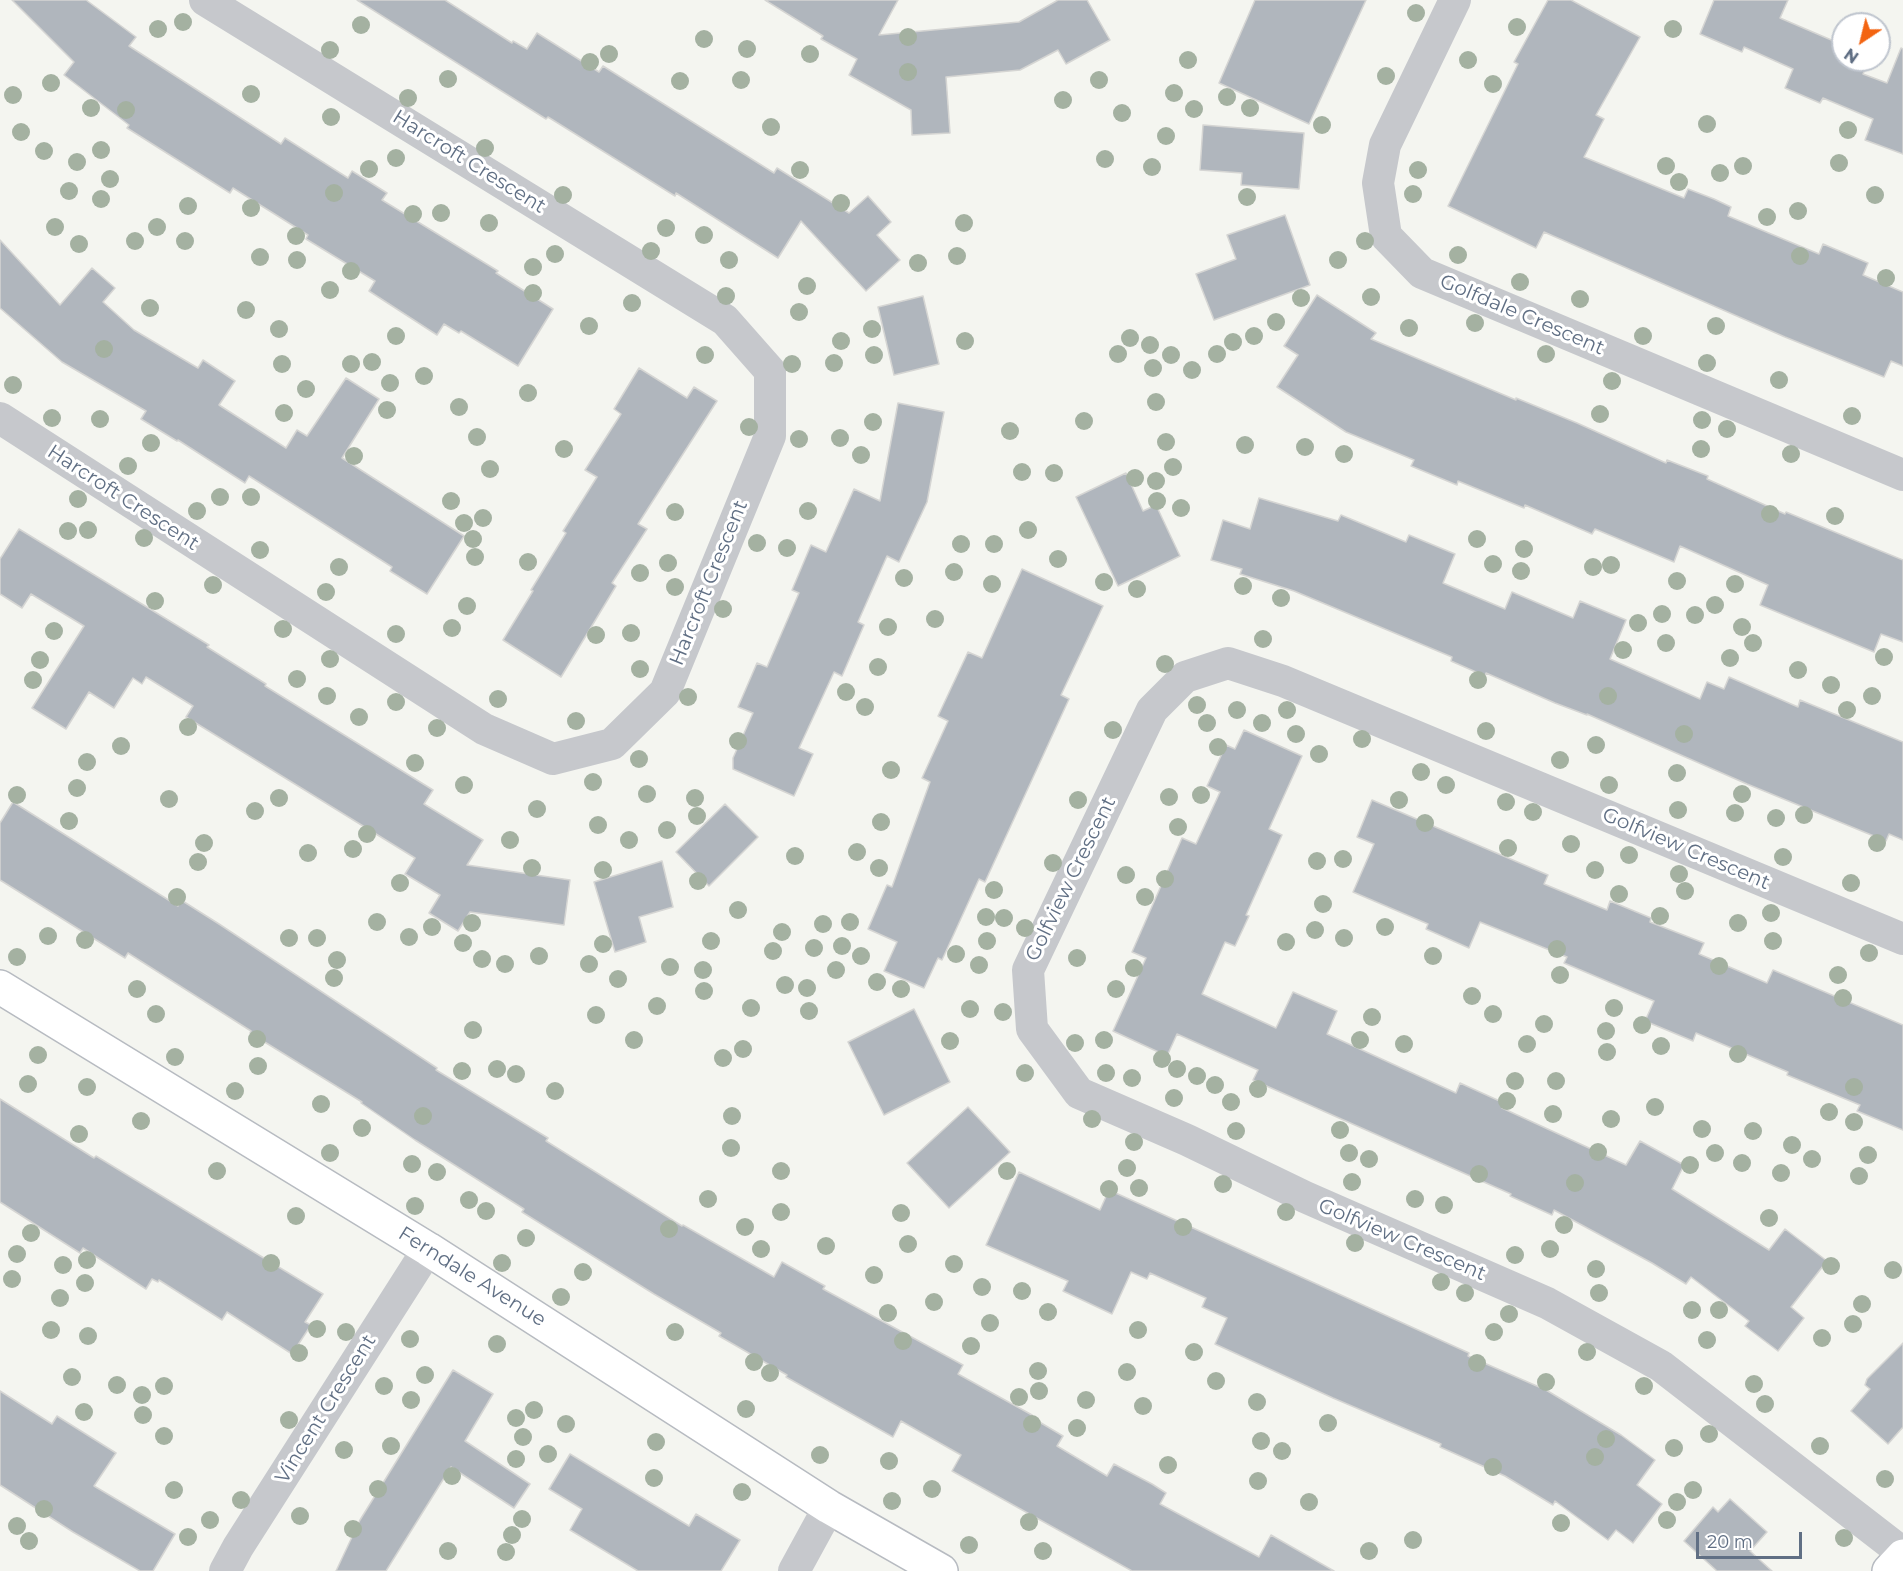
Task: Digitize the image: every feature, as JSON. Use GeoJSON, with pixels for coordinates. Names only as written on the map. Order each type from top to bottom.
{"type":"FeatureCollection","features":[{"type":"Feature","properties":{"kind":"street","name":"Harcroft Crescent"},"geometry":{"type":"LineString","coordinates":[[0,418],[484,729],[553,759],[612,744],[664,692],[770,436],[771,372],[726,320],[205,0]]}},
{"type":"Feature","properties":{"kind":"street","name":"Golfdale Crescent"},"geometry":{"type":"LineString","coordinates":[[1455,0],[1385,145],[1378,183],[1386,236],[1422,273],[1903,475]]}},
{"type":"Feature","properties":{"kind":"street","name":"Golfview Crescent"},"geometry":{"type":"LineString","coordinates":[[1903,939],[1283,681],[1228,663],[1185,677],[1152,710],[1028,970],[1032,1029],[1079,1093],[1187,1140],[1305,1197],[1547,1303],[1661,1366],[1903,1555]]}},
{"type":"Feature","properties":{"kind":"street","name":"Ferndale Avenue"},"geometry":{"type":"LineString","coordinates":[[0,987],[428,1249],[829,1507],[941,1571]]}},
{"type":"Feature","properties":{"kind":"street","name":"Vincent Crescent"},"geometry":{"type":"LineString","coordinates":[[225,1571],[238,1547],[428,1249]]}},
{"type":"Feature","properties":{"kind":"street"},"geometry":{"type":"LineString","coordinates":[[794,1571],[829,1507]]}},
{"type":"Feature","properties":{"kind":"street"},"geometry":{"type":"LineString","coordinates":[[1889,1571],[1903,1555]]}},
{"type":"Feature","properties":{"kind":"building"},"geometry":{"type":"Polygon","coordinates":[[[12,0],[86,0],[136,37],[129,46],[281,144],[285,138],[348,178],[352,171],[387,193],[382,200],[498,271],[496,273],[553,309],[518,366],[461,331],[459,333],[444,324],[437,335],[369,291],[375,281],[306,239],[308,235],[233,188],[230,193],[127,128],[129,125],[64,75],[74,62],[12,0]]]}},
{"type":"Feature","properties":{"kind":"building"},"geometry":{"type":"Polygon","coordinates":[[[357,0],[445,0],[512,43],[513,41],[527,49],[537,33],[599,72],[603,66],[774,173],[777,168],[849,213],[868,196],[891,222],[877,235],[900,260],[866,291],[801,221],[778,258],[676,193],[675,196],[548,117],[546,119],[357,0]]]}},
{"type":"Feature","properties":{"kind":"building"},"geometry":{"type":"Polygon","coordinates":[[[765,0],[898,0],[879,35],[1019,22],[1058,0],[1087,0],[1110,40],[1066,64],[1058,50],[1020,70],[946,77],[950,133],[912,135],[911,110],[849,75],[857,59],[821,39],[823,36],[765,0]]]}},
{"type":"Feature","properties":{"kind":"building"},"geometry":{"type":"Polygon","coordinates":[[[1255,0],[1366,0],[1309,124],[1219,83],[1255,0]]]}},
{"type":"Feature","properties":{"kind":"building"},"geometry":{"type":"Polygon","coordinates":[[[1548,0],[1571,0],[1640,37],[1596,115],[1604,119],[1584,157],[1684,198],[1688,189],[1714,199],[1731,207],[1728,216],[1819,254],[1823,244],[1868,263],[1863,275],[1903,292],[1903,366],[1891,361],[1884,377],[1785,337],[1544,232],[1536,248],[1448,206],[1518,64],[1514,62],[1548,0]]]}},
{"type":"Feature","properties":{"kind":"building"},"geometry":{"type":"Polygon","coordinates":[[[1714,0],[1788,0],[1780,18],[1831,40],[1831,72],[1864,72],[1863,74],[1887,83],[1901,48],[1903,49],[1903,154],[1865,140],[1873,119],[1823,98],[1820,103],[1785,88],[1793,69],[1744,47],[1742,52],[1700,34],[1714,0]]]}},
{"type":"Feature","properties":{"kind":"building"},"geometry":{"type":"Polygon","coordinates":[[[1203,125],[1304,133],[1299,189],[1241,185],[1242,173],[1200,170],[1203,125]]]}},
{"type":"Feature","properties":{"kind":"building"},"geometry":{"type":"Polygon","coordinates":[[[1285,215],[1310,285],[1214,320],[1196,274],[1236,259],[1227,235],[1285,215]]]}},
{"type":"Feature","properties":{"kind":"building"},"geometry":{"type":"Polygon","coordinates":[[[0,240],[60,305],[92,268],[115,288],[103,302],[134,330],[198,368],[203,360],[235,381],[219,405],[286,448],[297,430],[307,436],[346,378],[379,399],[342,458],[464,536],[427,594],[390,571],[392,567],[249,476],[245,483],[141,419],[146,411],[62,362],[0,308],[0,240]]]}},
{"type":"Feature","properties":{"kind":"building"},"geometry":{"type":"Polygon","coordinates":[[[1317,295],[1376,333],[1371,339],[1577,423],[1666,463],[1667,460],[1708,476],[1707,479],[1785,514],[1786,512],[1903,560],[1903,642],[1881,634],[1874,652],[1760,605],[1768,585],[1680,546],[1674,562],[1595,529],[1592,534],[1525,505],[1524,508],[1458,481],[1457,485],[1411,466],[1414,460],[1346,432],[1277,387],[1298,355],[1284,346],[1317,295]]]}},
{"type":"Feature","properties":{"kind":"building"},"geometry":{"type":"Polygon","coordinates":[[[923,296],[939,364],[894,375],[878,307],[923,296]]]}},
{"type":"Feature","properties":{"kind":"building"},"geometry":{"type":"Polygon","coordinates":[[[639,368],[687,398],[694,387],[717,401],[638,524],[647,529],[612,583],[616,586],[561,677],[503,640],[566,533],[563,531],[597,477],[585,470],[621,414],[614,409],[639,368]]]}},
{"type":"Feature","properties":{"kind":"building"},"geometry":{"type":"Polygon","coordinates":[[[898,403],[944,412],[927,502],[899,562],[887,556],[858,622],[864,625],[842,676],[834,672],[799,748],[813,754],[794,796],[733,769],[733,758],[753,713],[738,707],[757,663],[767,667],[799,593],[792,590],[811,545],[826,552],[854,489],[880,501],[898,403]]]}},
{"type":"Feature","properties":{"kind":"building"},"geometry":{"type":"Polygon","coordinates":[[[1126,473],[1143,511],[1156,505],[1180,556],[1118,586],[1076,497],[1126,473]]]}},
{"type":"Feature","properties":{"kind":"building"},"geometry":{"type":"Polygon","coordinates":[[[1259,498],[1338,521],[1341,515],[1406,542],[1409,535],[1455,554],[1443,583],[1505,609],[1512,592],[1573,618],[1580,601],[1626,620],[1610,659],[1700,699],[1707,682],[1724,689],[1729,677],[1798,707],[1800,700],[1903,742],[1903,840],[1889,834],[1886,841],[1747,784],[1587,714],[1555,703],[1486,673],[1485,676],[1451,661],[1452,657],[1294,591],[1240,574],[1242,569],[1211,560],[1223,520],[1250,529],[1259,498]]]}},
{"type":"Feature","properties":{"kind":"building"},"geometry":{"type":"Polygon","coordinates":[[[19,529],[209,645],[207,647],[266,684],[265,686],[433,790],[424,804],[483,840],[467,865],[570,880],[564,925],[470,912],[458,931],[429,913],[440,895],[405,874],[415,858],[186,717],[193,706],[146,677],[142,684],[133,678],[114,708],[89,692],[66,729],[32,708],[84,626],[31,594],[22,608],[0,594],[0,559],[19,529]]]}},
{"type":"Feature","properties":{"kind":"building"},"geometry":{"type":"Polygon","coordinates":[[[1022,569],[1103,606],[1061,695],[1069,699],[985,882],[979,879],[942,960],[938,958],[924,988],[884,971],[897,942],[868,929],[887,885],[892,887],[930,782],[922,778],[948,721],[938,716],[968,652],[982,658],[1022,569]]]}},
{"type":"Feature","properties":{"kind":"building"},"geometry":{"type":"Polygon","coordinates":[[[1244,730],[1302,756],[1269,829],[1282,835],[1246,915],[1249,916],[1235,946],[1225,942],[1202,994],[1276,1028],[1293,992],[1337,1011],[1327,1034],[1456,1093],[1460,1083],[1504,1103],[1502,1108],[1626,1165],[1640,1141],[1684,1165],[1672,1189],[1769,1250],[1785,1229],[1827,1261],[1791,1307],[1804,1318],[1778,1351],[1745,1326],[1749,1321],[1691,1277],[1686,1284],[1554,1210],[1552,1215],[1510,1196],[1511,1194],[1253,1080],[1258,1070],[1177,1034],[1167,1056],[1113,1031],[1146,958],[1132,952],[1182,838],[1196,844],[1220,792],[1207,786],[1226,745],[1235,749],[1244,730]]]}},
{"type":"Feature","properties":{"kind":"building"},"geometry":{"type":"Polygon","coordinates":[[[1372,800],[1548,875],[1544,884],[1607,910],[1610,901],[1651,918],[1650,922],[1704,943],[1699,954],[1767,983],[1773,970],[1903,1025],[1903,1130],[1857,1111],[1860,1105],[1787,1075],[1788,1072],[1696,1033],[1693,1041],[1645,1021],[1654,1001],[1564,963],[1567,957],[1480,922],[1469,948],[1426,929],[1428,924],[1353,892],[1374,844],[1357,837],[1372,800]]]}},
{"type":"Feature","properties":{"kind":"building"},"geometry":{"type":"Polygon","coordinates":[[[13,802],[178,906],[181,900],[219,924],[437,1068],[436,1070],[548,1138],[546,1141],[682,1226],[774,1277],[782,1262],[825,1286],[823,1289],[963,1365],[958,1374],[1032,1415],[1031,1417],[1063,1436],[1057,1446],[1107,1476],[1114,1464],[1152,1484],[1166,1493],[1160,1504],[1259,1557],[1271,1535],[1334,1571],[1132,1571],[952,1471],[961,1455],[901,1421],[893,1437],[786,1377],[787,1375],[719,1336],[721,1333],[522,1212],[524,1209],[415,1140],[362,1102],[250,1033],[251,1031],[128,953],[125,958],[0,880],[0,823],[13,802]]]}},
{"type":"Feature","properties":{"kind":"building"},"geometry":{"type":"Polygon","coordinates":[[[725,804],[758,837],[709,886],[676,852],[725,804]]]}},
{"type":"Feature","properties":{"kind":"building"},"geometry":{"type":"Polygon","coordinates":[[[662,861],[673,907],[639,917],[646,942],[615,952],[594,882],[662,861]]]}},
{"type":"Feature","properties":{"kind":"building"},"geometry":{"type":"Polygon","coordinates":[[[914,1009],[950,1082],[884,1115],[848,1042],[914,1009]]]}},
{"type":"Feature","properties":{"kind":"building"},"geometry":{"type":"Polygon","coordinates":[[[0,1099],[94,1158],[96,1156],[323,1294],[305,1322],[311,1325],[292,1354],[227,1312],[222,1320],[159,1280],[158,1282],[152,1279],[146,1289],[83,1248],[80,1253],[0,1202],[0,1099]]]}},
{"type":"Feature","properties":{"kind":"building"},"geometry":{"type":"Polygon","coordinates":[[[968,1107],[1010,1152],[949,1208],[907,1163],[968,1107]]]}},
{"type":"Feature","properties":{"kind":"building"},"geometry":{"type":"Polygon","coordinates":[[[1019,1172],[1100,1210],[1109,1190],[1546,1390],[1621,1435],[1655,1460],[1637,1485],[1662,1504],[1633,1543],[1616,1530],[1608,1540],[1555,1501],[1553,1505],[1505,1476],[1440,1447],[1441,1444],[1215,1344],[1227,1318],[1202,1307],[1206,1298],[1150,1273],[1147,1279],[1131,1272],[1112,1314],[1063,1291],[1068,1281],[986,1245],[1019,1172]]]}},
{"type":"Feature","properties":{"kind":"building"},"geometry":{"type":"Polygon","coordinates":[[[1903,1343],[1903,1427],[1888,1444],[1851,1411],[1870,1389],[1865,1385],[1867,1379],[1903,1343]]]}},
{"type":"Feature","properties":{"kind":"building"},"geometry":{"type":"Polygon","coordinates":[[[453,1370],[493,1394],[465,1441],[530,1484],[514,1508],[451,1467],[386,1571],[336,1571],[360,1520],[453,1370]]]}},
{"type":"Feature","properties":{"kind":"building"},"geometry":{"type":"Polygon","coordinates":[[[0,1391],[52,1424],[57,1416],[116,1453],[94,1486],[175,1534],[153,1571],[140,1571],[73,1532],[0,1485],[0,1391]]]}},
{"type":"Feature","properties":{"kind":"building"},"geometry":{"type":"Polygon","coordinates":[[[570,1454],[689,1526],[696,1514],[740,1540],[721,1571],[638,1571],[570,1530],[582,1509],[549,1489],[570,1454]]]}},
{"type":"Feature","properties":{"kind":"building"},"geometry":{"type":"Polygon","coordinates":[[[1730,1499],[1767,1532],[1750,1551],[1772,1571],[1717,1571],[1684,1541],[1713,1507],[1718,1512],[1730,1499]]]}}]}
